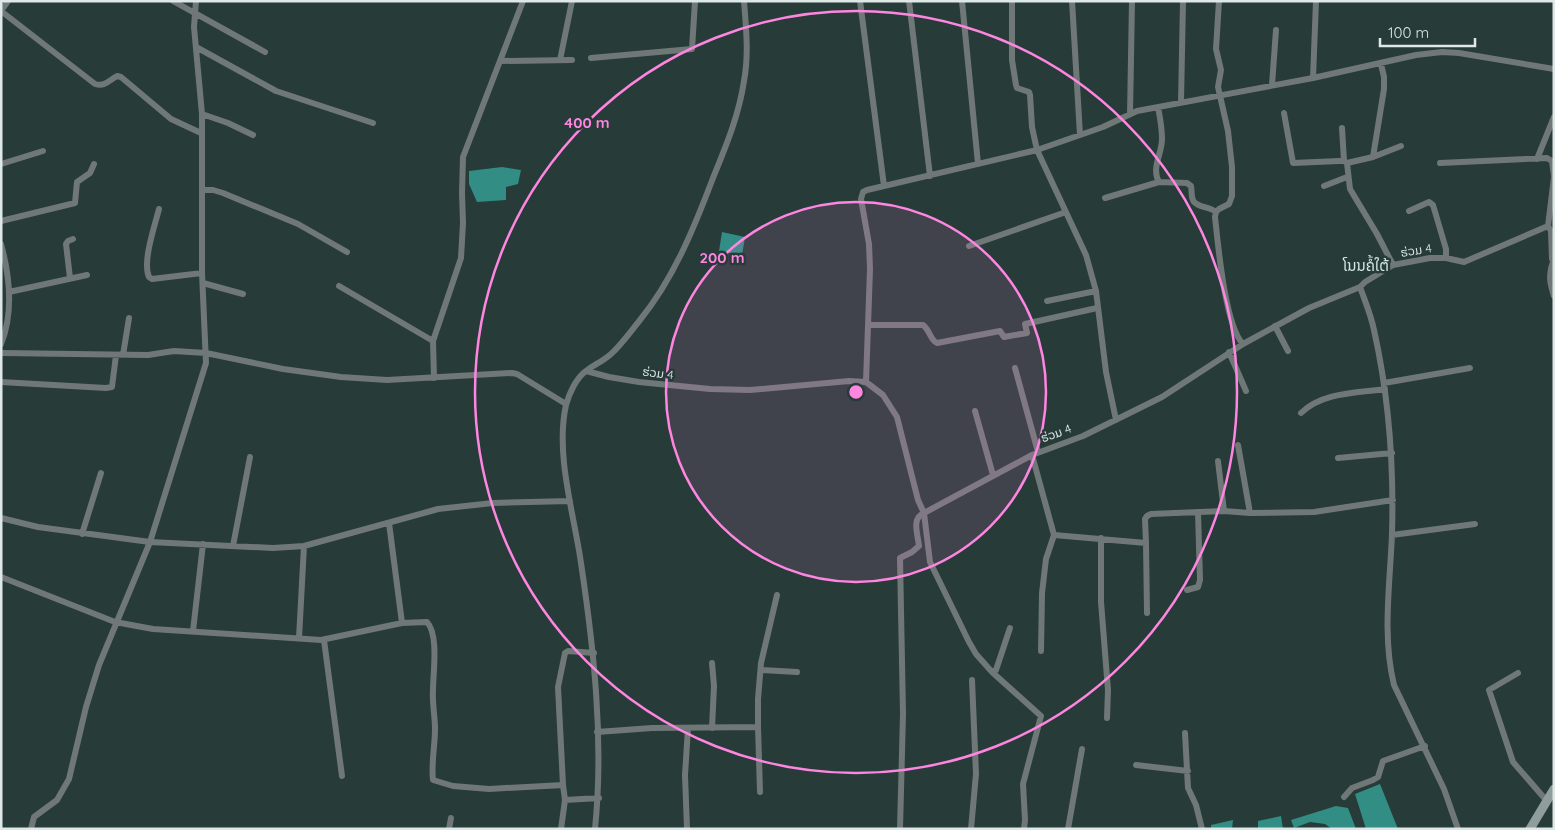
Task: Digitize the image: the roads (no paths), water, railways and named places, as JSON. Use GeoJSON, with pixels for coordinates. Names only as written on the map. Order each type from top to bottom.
{"type":"FeatureCollection","features":[{"type":"Feature","properties":{"kind":"main road"},"geometry":{"type":"LineString","coordinates":[[1530,829],[1554,789]]}},
{"type":"Feature","properties":{"kind":"street"},"geometry":{"type":"LineString","coordinates":[[8,1],[1,11],[95,84],[101,86],[117,76],[121,77],[170,119],[201,133]]}},
{"type":"Feature","properties":{"kind":"street"},"geometry":{"type":"LineString","coordinates":[[174,1],[194,14],[265,52]]}},
{"type":"Feature","properties":{"kind":"street"},"geometry":{"type":"LineString","coordinates":[[31,829],[34,816],[57,800],[69,779],[86,707],[99,665],[150,542],[206,363],[202,273],[202,114],[194,14],[196,1]]}},
{"type":"Feature","properties":{"kind":"street"},"geometry":{"type":"LineString","coordinates":[[434,378],[433,341],[461,258],[463,156],[523,1]]}},
{"type":"Feature","properties":{"kind":"street"},"geometry":{"type":"LineString","coordinates":[[560,60],[572,1]]}},
{"type":"Feature","properties":{"kind":"street"},"geometry":{"type":"LineString","coordinates":[[591,58],[692,49],[695,1]]}},
{"type":"Feature","properties":{"kind":"street"},"geometry":{"type":"LineString","coordinates":[[596,829],[599,798],[594,652],[563,450],[566,404],[575,385],[586,371],[601,363],[614,351],[640,321],[670,277],[682,253],[738,113],[746,61],[744,1]]}},
{"type":"Feature","properties":{"kind":"street"},"geometry":{"type":"LineString","coordinates":[[860,1],[884,186]]}},
{"type":"Feature","properties":{"kind":"street"},"geometry":{"type":"LineString","coordinates":[[909,1],[930,176]]}},
{"type":"Feature","properties":{"kind":"street"},"geometry":{"type":"LineString","coordinates":[[962,1],[978,164]]}},
{"type":"Feature","properties":{"kind":"street"},"geometry":{"type":"LineString","coordinates":[[1012,1],[1012,60],[1016,85],[1017,88],[1029,92],[1032,127],[1037,150],[1086,255],[1096,291],[1106,372],[1116,420]]}},
{"type":"Feature","properties":{"kind":"street"},"geometry":{"type":"LineString","coordinates":[[1072,1],[1080,135]]}},
{"type":"Feature","properties":{"kind":"street"},"geometry":{"type":"LineString","coordinates":[[1130,114],[1132,1]]}},
{"type":"Feature","properties":{"kind":"street"},"geometry":{"type":"LineString","coordinates":[[1181,102],[1183,1]]}},
{"type":"Feature","properties":{"kind":"street"},"geometry":{"type":"LineString","coordinates":[[1219,1],[1216,49],[1221,65],[1218,87],[1228,131],[1232,167],[1232,196],[1229,204],[1219,208],[1215,217],[1225,289],[1233,324],[1239,340],[1243,344]]}},
{"type":"Feature","properties":{"kind":"street"},"geometry":{"type":"LineString","coordinates":[[1313,78],[1316,1]]}},
{"type":"Feature","properties":{"kind":"street"},"geometry":{"type":"LineString","coordinates":[[1272,86],[1276,30]]}},
{"type":"Feature","properties":{"kind":"street"},"geometry":{"type":"LineString","coordinates":[[196,47],[276,91],[373,122]]}},
{"type":"Feature","properties":{"kind":"street"},"geometry":{"type":"LineString","coordinates":[[1024,829],[1023,784],[1040,716],[1038,712],[1025,703],[992,672],[976,654],[962,628],[930,562],[924,512],[918,500],[897,417],[883,395],[866,382],[870,269],[869,244],[861,199],[863,192],[1037,150],[1103,127],[1130,114],[1158,107],[1313,78],[1416,55],[1442,52],[1459,53],[1554,69]]}},
{"type":"Feature","properties":{"kind":"street"},"geometry":{"type":"LineString","coordinates":[[501,61],[572,60]]}},
{"type":"Feature","properties":{"kind":"street"},"geometry":{"type":"LineString","coordinates":[[1373,157],[1384,89],[1384,77],[1380,64]]}},
{"type":"Feature","properties":{"kind":"street"},"geometry":{"type":"LineString","coordinates":[[1158,107],[1162,140],[1156,168],[1156,178],[1159,182]]}},
{"type":"Feature","properties":{"kind":"street"},"geometry":{"type":"LineString","coordinates":[[1284,113],[1293,163],[1345,162],[1373,157],[1401,146]]}},
{"type":"Feature","properties":{"kind":"street"},"geometry":{"type":"LineString","coordinates":[[202,114],[228,123],[253,135]]}},
{"type":"Feature","properties":{"kind":"street"},"geometry":{"type":"LineString","coordinates":[[1537,159],[1554,117]]}},
{"type":"Feature","properties":{"kind":"street"},"geometry":{"type":"LineString","coordinates":[[1342,128],[1350,189],[1393,265]]}},
{"type":"Feature","properties":{"kind":"street"},"geometry":{"type":"LineString","coordinates":[[1,164],[42,151]]}},
{"type":"Feature","properties":{"kind":"street"},"geometry":{"type":"LineString","coordinates":[[1440,163],[1551,159],[1554,177],[1548,226],[1551,231],[1553,262],[1550,270],[1550,286],[1554,296]]}},
{"type":"Feature","properties":{"kind":"street"},"geometry":{"type":"LineString","coordinates":[[1,221],[75,203],[77,182],[90,173],[94,164]]}},
{"type":"Feature","properties":{"kind":"street"},"geometry":{"type":"LineString","coordinates":[[1324,186],[1347,177]]}},
{"type":"Feature","properties":{"kind":"street"},"geometry":{"type":"LineString","coordinates":[[1105,198],[1159,182],[1186,183],[1191,186],[1193,200],[1196,204],[1212,208],[1216,212]]}},
{"type":"Feature","properties":{"kind":"street"},"geometry":{"type":"LineString","coordinates":[[202,190],[213,190],[223,193],[298,224],[347,252]]}},
{"type":"Feature","properties":{"kind":"street"},"geometry":{"type":"LineString","coordinates":[[1409,211],[1429,202],[1433,205],[1446,249],[1446,258]]}},
{"type":"Feature","properties":{"kind":"street"},"geometry":{"type":"LineString","coordinates":[[160,209],[150,242],[146,271],[149,277],[152,279],[202,273]]}},
{"type":"Feature","properties":{"kind":"street"},"geometry":{"type":"LineString","coordinates":[[969,246],[1066,212]]}},
{"type":"Feature","properties":{"kind":"street","name":"ຮ່ວມ 4"},"geometry":{"type":"LineString","coordinates":[[924,512],[1035,453],[1083,436],[1162,396],[1243,344],[1310,308],[1360,287],[1393,265],[1430,258],[1446,258],[1464,262],[1548,226]]}},
{"type":"Feature","properties":{"kind":"street"},"geometry":{"type":"LineString","coordinates":[[70,278],[66,244],[73,239]]}},
{"type":"Feature","properties":{"kind":"street"},"geometry":{"type":"LineString","coordinates":[[1,244],[9,292],[10,311],[1,344]]}},
{"type":"Feature","properties":{"kind":"street"},"geometry":{"type":"LineString","coordinates":[[9,292],[87,275]]}},
{"type":"Feature","properties":{"kind":"street"},"geometry":{"type":"LineString","coordinates":[[203,282],[243,294]]}},
{"type":"Feature","properties":{"kind":"street"},"geometry":{"type":"LineString","coordinates":[[339,286],[433,341]]}},
{"type":"Feature","properties":{"kind":"street"},"geometry":{"type":"LineString","coordinates":[[1360,287],[1374,329],[1384,386],[1392,454],[1393,500],[1388,610],[1391,673],[1394,685],[1425,746],[1444,789],[1458,829]]}},
{"type":"Feature","properties":{"kind":"street"},"geometry":{"type":"LineString","coordinates":[[1047,301],[1096,291]]}},
{"type":"Feature","properties":{"kind":"street"},"geometry":{"type":"LineString","coordinates":[[868,325],[923,325],[927,327],[933,341],[937,343],[1000,331],[1004,337],[1027,333],[1025,324],[1097,308]]}},
{"type":"Feature","properties":{"kind":"street"},"geometry":{"type":"LineString","coordinates":[[1,382],[112,387],[129,318]]}},
{"type":"Feature","properties":{"kind":"street"},"geometry":{"type":"LineString","coordinates":[[1275,326],[1288,351]]}},
{"type":"Feature","properties":{"kind":"street"},"geometry":{"type":"LineString","coordinates":[[1,353],[148,355],[174,351],[206,353],[283,369],[341,377],[387,380],[517,374],[566,404]]}},
{"type":"Feature","properties":{"kind":"street"},"geometry":{"type":"LineString","coordinates":[[1229,352],[1246,392]]}},
{"type":"Feature","properties":{"kind":"street"},"geometry":{"type":"LineString","coordinates":[[1016,368],[1054,534],[1046,559],[1042,593],[1041,650]]}},
{"type":"Feature","properties":{"kind":"street"},"geometry":{"type":"LineString","coordinates":[[1301,413],[1307,407],[1336,395],[1470,368]]}},
{"type":"Feature","properties":{"kind":"street","name":"ຮ່ວມ 4"},"geometry":{"type":"LineString","coordinates":[[586,371],[639,382],[710,390],[750,390],[848,380],[866,382]]}},
{"type":"Feature","properties":{"kind":"street"},"geometry":{"type":"LineString","coordinates":[[975,411],[993,475]]}},
{"type":"Feature","properties":{"kind":"street"},"geometry":{"type":"LineString","coordinates":[[1238,445],[1250,513]]}},
{"type":"Feature","properties":{"kind":"street"},"geometry":{"type":"LineString","coordinates":[[1338,458],[1392,454]]}},
{"type":"Feature","properties":{"kind":"street"},"geometry":{"type":"LineString","coordinates":[[233,546],[250,456]]}},
{"type":"Feature","properties":{"kind":"street"},"geometry":{"type":"LineString","coordinates":[[1218,461],[1224,511]]}},
{"type":"Feature","properties":{"kind":"street"},"geometry":{"type":"LineString","coordinates":[[82,534],[101,473]]}},
{"type":"Feature","properties":{"kind":"street"},"geometry":{"type":"LineString","coordinates":[[1147,612],[1145,519],[1147,516],[1224,511],[1250,513],[1314,512],[1393,500]]}},
{"type":"Feature","properties":{"kind":"street"},"geometry":{"type":"LineString","coordinates":[[1,518],[38,527],[150,542],[273,548],[304,546],[438,509],[494,503],[570,501]]}},
{"type":"Feature","properties":{"kind":"street"},"geometry":{"type":"LineString","coordinates":[[919,546],[916,519],[919,514],[924,512]]}},
{"type":"Feature","properties":{"kind":"street"},"geometry":{"type":"LineString","coordinates":[[1187,590],[1198,587],[1200,580],[1198,512]]}},
{"type":"Feature","properties":{"kind":"street"},"geometry":{"type":"LineString","coordinates":[[389,523],[402,623]]}},
{"type":"Feature","properties":{"kind":"street"},"geometry":{"type":"LineString","coordinates":[[1392,535],[1475,524]]}},
{"type":"Feature","properties":{"kind":"street"},"geometry":{"type":"LineString","coordinates":[[1054,534],[1146,543]]}},
{"type":"Feature","properties":{"kind":"street"},"geometry":{"type":"LineString","coordinates":[[1101,538],[1101,602],[1108,690],[1107,718]]}},
{"type":"Feature","properties":{"kind":"street"},"geometry":{"type":"LineString","coordinates":[[900,829],[903,714],[900,558],[928,542]]}},
{"type":"Feature","properties":{"kind":"street"},"geometry":{"type":"LineString","coordinates":[[193,631],[203,544]]}},
{"type":"Feature","properties":{"kind":"street"},"geometry":{"type":"LineString","coordinates":[[299,638],[304,546]]}},
{"type":"Feature","properties":{"kind":"street"},"geometry":{"type":"LineString","coordinates":[[1,577],[116,622],[153,629],[324,640],[402,623],[427,622],[432,635],[434,661],[432,692],[435,729],[432,778],[434,782],[453,786],[488,788],[563,785]]}},
{"type":"Feature","properties":{"kind":"street"},"geometry":{"type":"LineString","coordinates":[[760,792],[758,699],[760,670],[777,595]]}},
{"type":"Feature","properties":{"kind":"street"},"geometry":{"type":"LineString","coordinates":[[992,672],[996,670],[1010,628]]}},
{"type":"Feature","properties":{"kind":"street"},"geometry":{"type":"LineString","coordinates":[[324,640],[342,776]]}},
{"type":"Feature","properties":{"kind":"street"},"geometry":{"type":"LineString","coordinates":[[561,829],[565,800],[558,687],[565,653],[568,651],[594,652]]}},
{"type":"Feature","properties":{"kind":"street"},"geometry":{"type":"LineString","coordinates":[[712,663],[714,686],[712,728]]}},
{"type":"Feature","properties":{"kind":"street"},"geometry":{"type":"LineString","coordinates":[[760,670],[797,672]]}},
{"type":"Feature","properties":{"kind":"street"},"geometry":{"type":"LineString","coordinates":[[1518,673],[1488,690],[1513,762],[1546,800]]}},
{"type":"Feature","properties":{"kind":"street"},"geometry":{"type":"LineString","coordinates":[[971,829],[976,774],[972,680]]}},
{"type":"Feature","properties":{"kind":"street"},"geometry":{"type":"LineString","coordinates":[[597,732],[758,727]]}},
{"type":"Feature","properties":{"kind":"street"},"geometry":{"type":"LineString","coordinates":[[687,829],[685,775],[688,728]]}},
{"type":"Feature","properties":{"kind":"street"},"geometry":{"type":"LineString","coordinates":[[1185,733],[1188,788],[1196,805],[1202,829]]}},
{"type":"Feature","properties":{"kind":"street"},"geometry":{"type":"LineString","coordinates":[[1344,797],[1352,788],[1378,777],[1383,761],[1425,746]]}},
{"type":"Feature","properties":{"kind":"street"},"geometry":{"type":"LineString","coordinates":[[1068,829],[1082,749]]}},
{"type":"Feature","properties":{"kind":"street"},"geometry":{"type":"LineString","coordinates":[[1136,765],[1188,771]]}},
{"type":"Feature","properties":{"kind":"street"},"geometry":{"type":"LineString","coordinates":[[565,800],[599,798]]}},
{"type":"Feature","properties":{"kind":"street"},"geometry":{"type":"LineString","coordinates":[[449,829],[451,818]]}},
{"type":"Feature","properties":{"kind":"water"},"geometry":{"type":"Polygon","coordinates":[[[502,167],[521,170],[518,184],[506,187],[506,200],[477,202],[469,184],[469,171],[502,167]]]}},
{"type":"Feature","properties":{"kind":"water"},"geometry":{"type":"Polygon","coordinates":[[[722,232],[745,237],[742,255],[719,251],[722,232]]]}},
{"type":"Feature","properties":{"kind":"water"},"geometry":{"type":"Polygon","coordinates":[[[1380,784],[1398,829],[1366,829],[1355,794],[1380,784]]]}},
{"type":"Feature","properties":{"kind":"water"},"geometry":{"type":"Polygon","coordinates":[[[1336,806],[1348,808],[1356,829],[1332,829],[1325,824],[1310,822],[1294,828],[1291,820],[1336,806]]]}},
{"type":"Feature","properties":{"kind":"water"},"geometry":{"type":"Polygon","coordinates":[[[1281,816],[1283,829],[1258,829],[1258,821],[1281,816]]]}},
{"type":"Feature","properties":{"kind":"water"},"geometry":{"type":"Polygon","coordinates":[[[1233,820],[1232,829],[1211,829],[1211,825],[1233,820]]]}},
{"type":"Feature","properties":{"kind":"district","name":"ໂນນຄໍ້ໃຕ້"},"geometry":{"type":"Point","coordinates":[1366,265]}}]}
